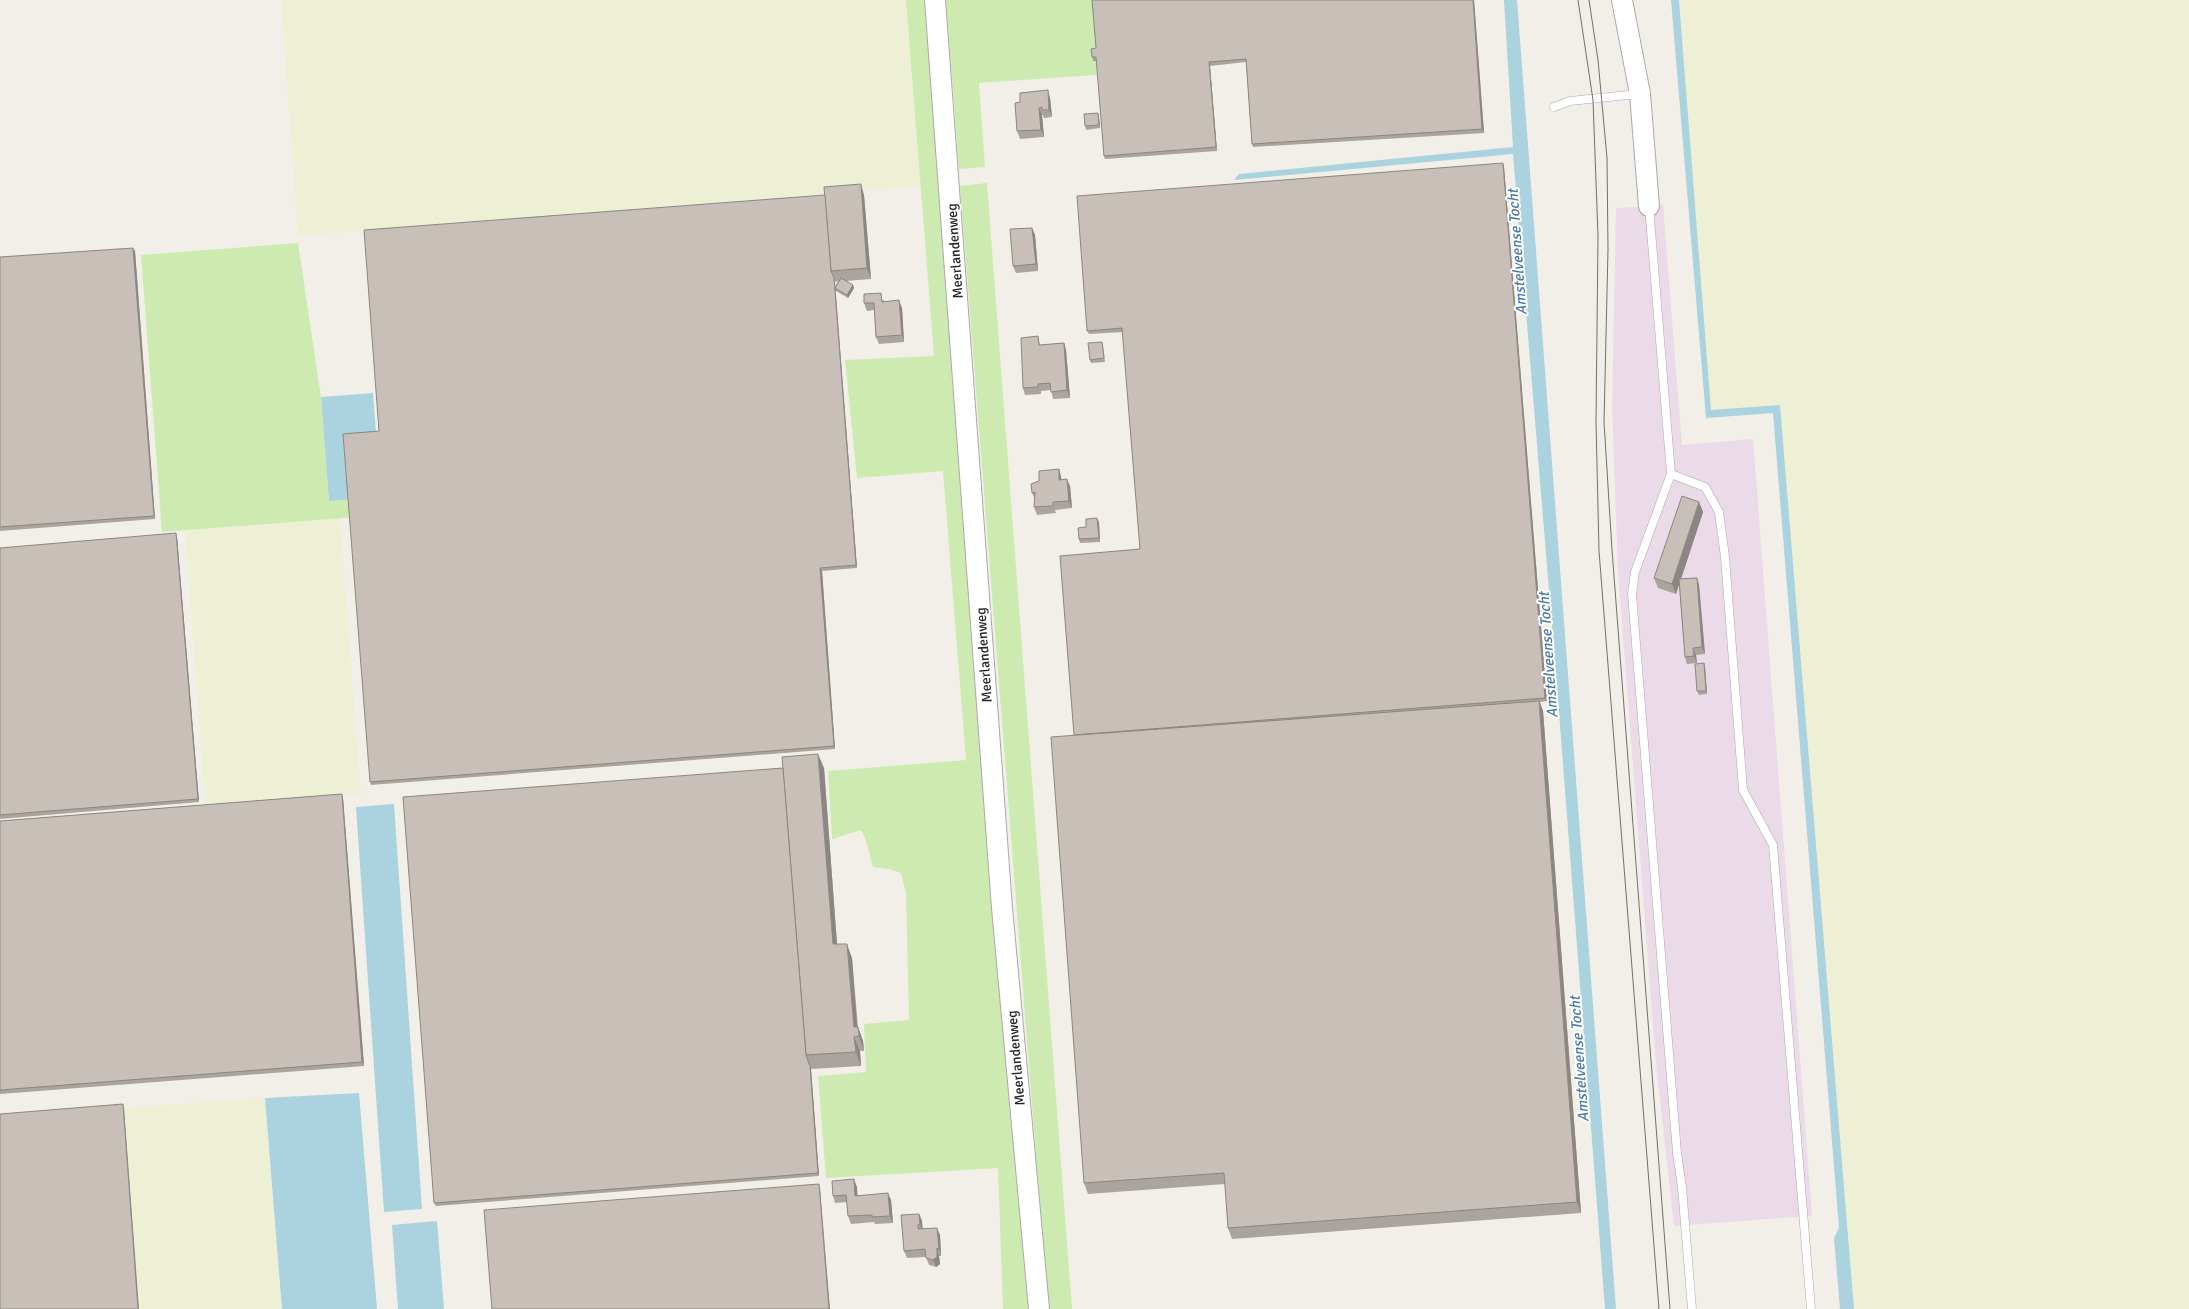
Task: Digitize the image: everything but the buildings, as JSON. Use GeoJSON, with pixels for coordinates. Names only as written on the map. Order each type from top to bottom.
{"type":"FeatureCollection","features":[{"type":"Feature","properties":{"kind":"street","name":"Meerlandenweg"},"geometry":{"type":"LineString","coordinates":[[935,0],[1002,908],[1039,1309]]}},
{"type":"Feature","properties":{"kind":"street"},"geometry":{"type":"LineString","coordinates":[[1622,0],[1640,94],[1649,206]]}},
{"type":"Feature","properties":{"kind":"lane"},"geometry":{"type":"LineString","coordinates":[[1554,108],[1570,101],[1640,94]]}},
{"type":"Feature","properties":{"kind":"lane"},"geometry":{"type":"LineString","coordinates":[[1649,206],[1671,474],[1635,572],[1632,594],[1677,1153],[1682,1187],[1692,1309]]}},
{"type":"Feature","properties":{"kind":"lane"},"geometry":{"type":"LineString","coordinates":[[1671,474],[1705,487],[1719,512],[1725,557],[1743,790],[1773,845],[1811,1309]]}},
{"type":"Feature","properties":{"kind":"shaded area"},"geometry":{"type":"Polygon","coordinates":[[[1663,205],[1682,445],[1753,439],[1812,1216],[1674,1226],[1656,1064],[1618,572],[1612,408],[1616,208],[1663,205]]]}},
{"type":"Feature","properties":{"kind":"green space"},"geometry":{"type":"Polygon","coordinates":[[[281,0],[906,0],[921,186],[298,236],[281,0]]]}},
{"type":"Feature","properties":{"kind":"green space"},"geometry":{"type":"Polygon","coordinates":[[[906,0],[926,0],[1028,1309],[1003,1309],[998,1168],[826,1178],[818,1076],[866,1072],[864,1024],[909,1020],[906,893],[901,873],[890,869],[873,867],[861,830],[832,839],[828,771],[966,760],[943,471],[857,478],[845,360],[934,356],[906,0]]]}},
{"type":"Feature","properties":{"kind":"green space"},"geometry":{"type":"Polygon","coordinates":[[[946,0],[1104,0],[1109,74],[979,83],[985,167],[959,169],[946,0]]]}},
{"type":"Feature","properties":{"kind":"green space"},"geometry":{"type":"Polygon","coordinates":[[[1679,0],[2189,0],[2189,1309],[1854,1309],[1780,405],[1711,411],[1679,0]]]}},
{"type":"Feature","properties":{"kind":"green space"},"geometry":{"type":"Polygon","coordinates":[[[987,183],[1072,1309],[1048,1309],[960,186],[987,183]]]}},
{"type":"Feature","properties":{"kind":"green space"},"geometry":{"type":"Polygon","coordinates":[[[298,243],[321,397],[329,501],[381,497],[383,515],[162,532],[141,255],[298,243]]]}},
{"type":"Feature","properties":{"kind":"green space"},"geometry":{"type":"Polygon","coordinates":[[[340,518],[361,793],[205,804],[185,530],[340,518]]]}},
{"type":"Feature","properties":{"kind":"green space"},"geometry":{"type":"Polygon","coordinates":[[[265,1098],[282,1309],[139,1309],[124,1108],[265,1098]]]}},
{"type":"Feature","properties":{"kind":"water"},"geometry":{"type":"Polygon","coordinates":[[[1504,0],[1517,0],[1616,1309],[1605,1309],[1558,699],[1513,154],[1234,180],[1239,174],[1513,147],[1504,0]]]}},
{"type":"Feature","properties":{"kind":"water"},"geometry":{"type":"Polygon","coordinates":[[[1671,0],[1679,0],[1711,410],[1780,405],[1854,1309],[1840,1309],[1834,1238],[1839,1228],[1773,413],[1706,418],[1671,0]]]}},
{"type":"Feature","properties":{"kind":"water"},"geometry":{"type":"Polygon","coordinates":[[[373,393],[381,497],[329,501],[321,397],[373,393]]]}},
{"type":"Feature","properties":{"kind":"water"},"geometry":{"type":"Polygon","coordinates":[[[394,804],[422,1209],[384,1212],[356,807],[394,804]]]}},
{"type":"Feature","properties":{"kind":"water"},"geometry":{"type":"Polygon","coordinates":[[[359,1093],[377,1309],[282,1309],[265,1098],[359,1093]]]}},
{"type":"Feature","properties":{"kind":"water"},"geometry":{"type":"Polygon","coordinates":[[[437,1221],[444,1309],[398,1309],[392,1225],[437,1221]]]}},
{"type":"Feature","properties":{"kind":"tram line"},"geometry":{"type":"LineString","coordinates":[[1578,0],[1593,100],[1598,236],[1596,422],[1599,551],[1659,1309]]}},
{"type":"Feature","properties":{"kind":"tram line"},"geometry":{"type":"LineString","coordinates":[[1589,0],[1598,60],[1607,158],[1608,249],[1604,422],[1612,550],[1670,1309]]}},
{"type":"Feature","properties":{"kind":"water label","name":"Amstelveense Tocht"},"geometry":{"type":"Point","coordinates":[1517,252]}},
{"type":"Feature","properties":{"kind":"water label","name":"Amstelveense Tocht"},"geometry":{"type":"Point","coordinates":[1548,655]}},
{"type":"Feature","properties":{"kind":"water label","name":"Amstelveense Tocht"},"geometry":{"type":"Point","coordinates":[1579,1059]}}]}
